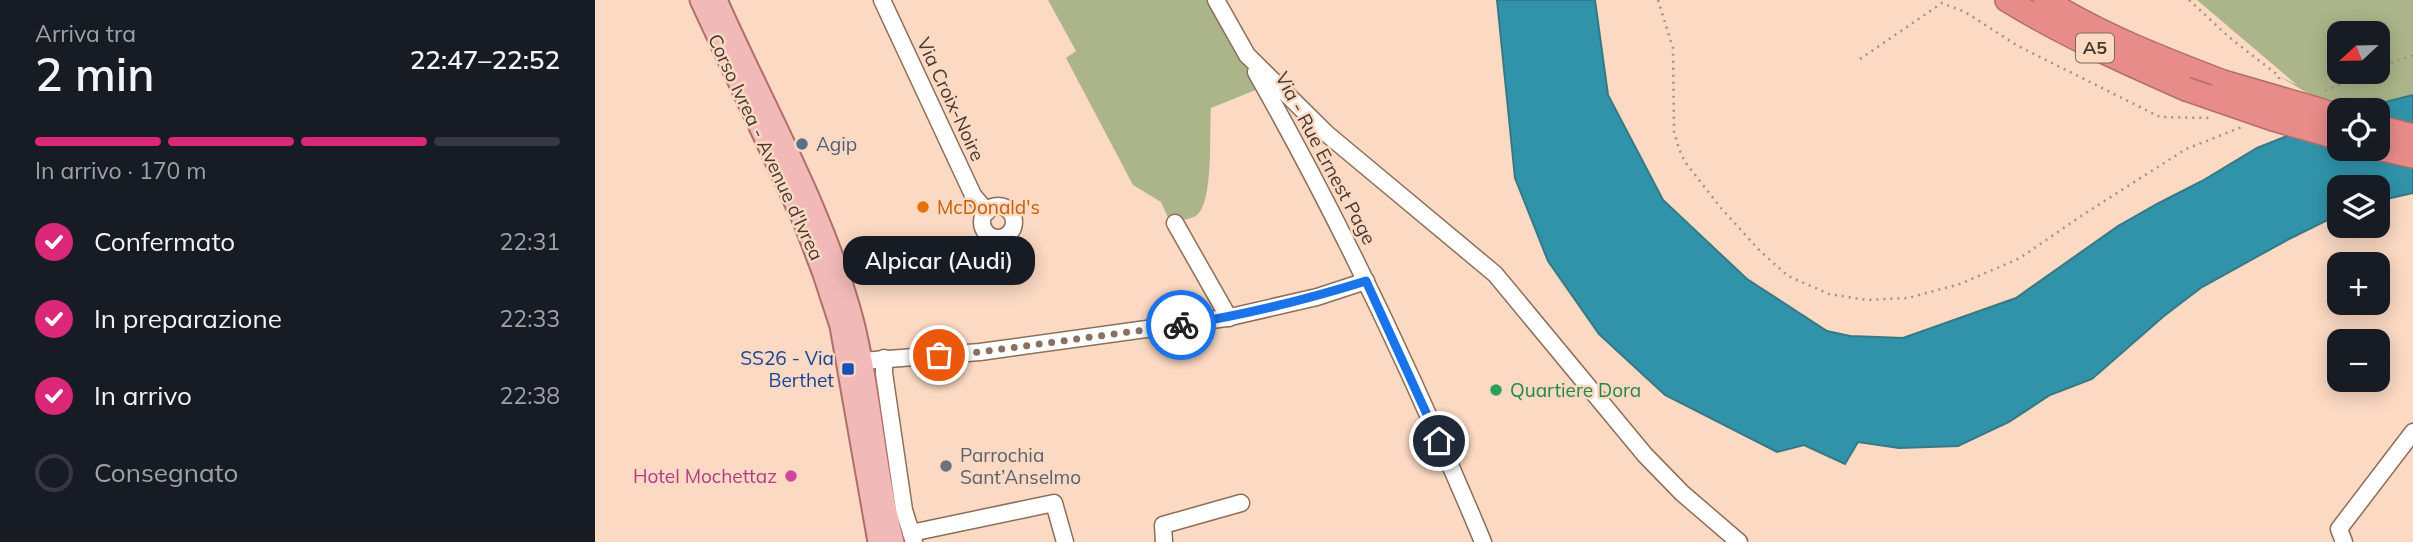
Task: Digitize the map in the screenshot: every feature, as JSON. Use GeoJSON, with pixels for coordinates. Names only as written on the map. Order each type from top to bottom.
{"type":"FeatureCollection","features":[{"type":"Feature","properties":{"kind":"highway","name":"A5"},"geometry":{"type":"LineString","coordinates":[[2007,0],[2042,22],[2090,46],[2186,89],[2327,134]]}},
{"type":"Feature","properties":{"kind":"highway","name":"A5"},"geometry":{"type":"LineString","coordinates":[[2045,0],[2066,13],[2164,60],[2223,82],[2327,112]]}},
{"type":"Feature","properties":{"kind":"highway"},"geometry":{"type":"LineString","coordinates":[[2390,130],[2413,136]]}},
{"type":"Feature","properties":{"kind":"highway"},"geometry":{"type":"LineString","coordinates":[[2390,151],[2413,156]]}},
{"type":"Feature","properties":{"kind":"main road","name":"Corso Ivrea - Avenue d'Ivrea"},"geometry":{"type":"LineString","coordinates":[[699,0],[803,221],[823,274],[840,326],[878,542]]}},
{"type":"Feature","properties":{"kind":"main road","name":"Corso Ivrea - Avenue d'Ivrea"},"geometry":{"type":"LineString","coordinates":[[717,0],[817,216],[843,286],[907,539]]}},
{"type":"Feature","properties":{"kind":"street","name":"Via Croix-Noire"},"geometry":{"type":"LineString","coordinates":[[882,0],[973,195],[987,212]]}},
{"type":"Feature","properties":{"kind":"street","name":"Via - Rue Ernest Page"},"geometry":{"type":"LineString","coordinates":[[1216,0],[1298,147],[1356,259],[1483,542]]}},
{"type":"Feature","properties":{"kind":"street"},"geometry":{"type":"LineString","coordinates":[[1247,55],[1327,134],[1495,274],[1645,455],[1682,494],[1739,542]]}},
{"type":"Feature","properties":{"kind":"street"},"geometry":{"type":"LineString","coordinates":[[1175,223],[1229,318]]}},
{"type":"Feature","properties":{"kind":"street"},"geometry":{"type":"LineString","coordinates":[[862,361],[980,352],[1229,318],[1317,297],[1366,281]]}},
{"type":"Feature","properties":{"kind":"street"},"geometry":{"type":"LineString","coordinates":[[884,358],[907,539],[1054,503],[1065,542]]}},
{"type":"Feature","properties":{"kind":"street"},"geometry":{"type":"LineString","coordinates":[[2344,542],[2339,529],[2413,432]]}},
{"type":"Feature","properties":{"kind":"street"},"geometry":{"type":"LineString","coordinates":[[1164,542],[1163,525],[1241,503]]}},
{"type":"Feature","properties":{"kind":"path"},"geometry":{"type":"LineString","coordinates":[[1658,0],[1673,48],[1674,132],[1685,162],[1721,208],[1760,251],[1788,276],[1829,294],[1867,300],[1908,298],[1960,284],[2021,258],[2186,149],[2247,125]]}},
{"type":"Feature","properties":{"kind":"path"},"geometry":{"type":"LineString","coordinates":[[2189,0],[2230,38],[2279,76],[2280,88]]}},
{"type":"Feature","properties":{"kind":"path"},"geometry":{"type":"LineString","coordinates":[[1860,59],[1942,3],[1965,12],[2018,46],[2160,117],[2199,120],[2220,117]]}},
{"type":"Feature","properties":{"kind":"path"},"geometry":{"type":"LineString","coordinates":[[2391,63],[2413,55]]}},
{"type":"Feature","properties":{"kind":"path"},"geometry":{"type":"LineString","coordinates":[[2323,92],[2342,84]]}},
{"type":"Feature","properties":{"kind":"green space"},"geometry":{"type":"Polygon","coordinates":[[[1048,0],[1210,0],[1258,89],[1211,108],[1208,181],[1206,196],[1197,215],[1170,222],[1161,202],[1133,185],[1066,58],[1076,51],[1048,0]]]}},
{"type":"Feature","properties":{"kind":"green space"},"geometry":{"type":"Polygon","coordinates":[[[2197,0],[2413,0],[2413,95],[2390,100],[2327,99],[2312,96],[2279,76],[2297,85],[2197,0]]]}},
{"type":"Feature","properties":{"kind":"water"},"geometry":{"type":"Polygon","coordinates":[[[1497,0],[1595,0],[1608,95],[1663,200],[1747,279],[1827,331],[1850,336],[1903,338],[2016,298],[2118,226],[2257,148],[2327,120],[2327,161],[2390,161],[2390,101],[2413,95],[2413,193],[2390,198],[2390,175],[2327,175],[2327,220],[2202,287],[2164,316],[2092,379],[2050,395],[2009,422],[1958,446],[1899,448],[1858,442],[1845,464],[1804,445],[1777,452],[1665,395],[1599,334],[1548,261],[1515,178],[1497,0]]]}},
{"type":"Feature","properties":{"kind":"way so far"},"geometry":{"type":"LineString","coordinates":[[939,355],[1181,325]]}},
{"type":"Feature","properties":{"kind":"place","name":"Agip"},"geometry":{"type":"Point","coordinates":[802,144]}},
{"type":"Feature","properties":{"kind":"place","name":"McDonald's"},"geometry":{"type":"Point","coordinates":[923,207]}},
{"type":"Feature","properties":{"kind":"place","name":"Alpicar (Audi)"},"geometry":{"type":"Point","coordinates":[939,355]}},
{"type":"Feature","properties":{"kind":"place","name":"SS26 - Via Berthet"},"geometry":{"type":"Point","coordinates":[848,369]}},
{"type":"Feature","properties":{"kind":"place","name":"Quartiere Dora"},"geometry":{"type":"Point","coordinates":[1496,390]}},
{"type":"Feature","properties":{"kind":"place","name":"Parrochia Sant’Anselmo"},"geometry":{"type":"Point","coordinates":[946,466]}},
{"type":"Feature","properties":{"kind":"place","name":"Hotel Mochettaz"},"geometry":{"type":"Point","coordinates":[791,476]}},
{"type":"Feature","properties":{"kind":"route"},"geometry":{"type":"LineString","coordinates":[[1181,325],[1229,318],[1317,297],[1366,281],[1439,441]]}}]}
